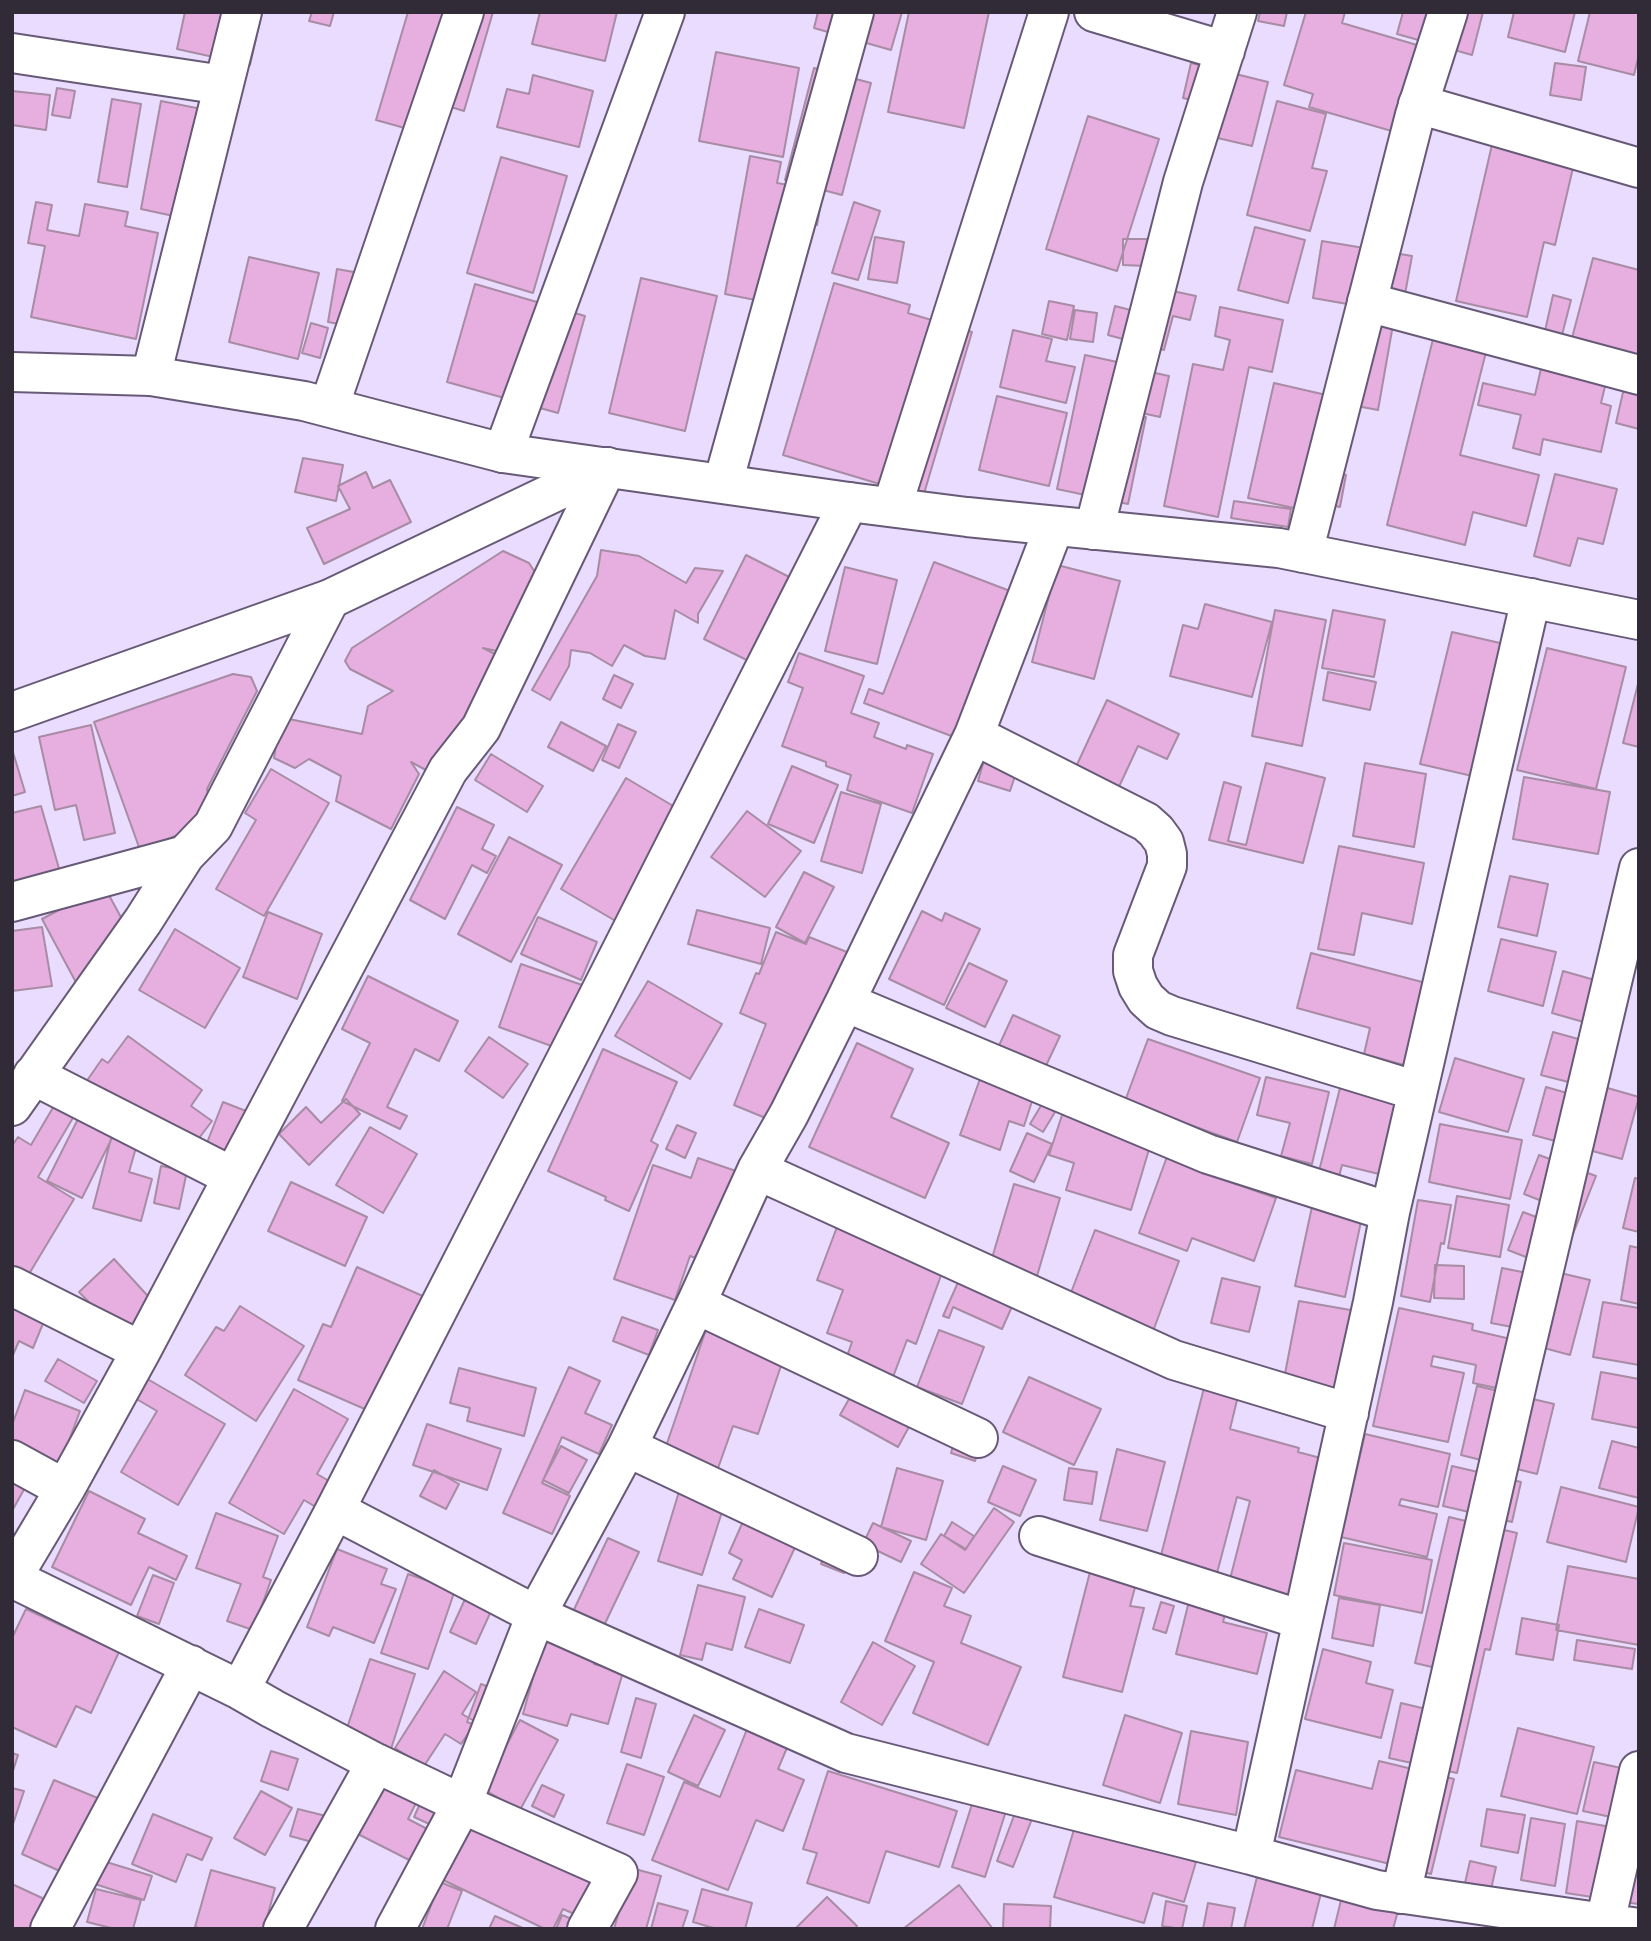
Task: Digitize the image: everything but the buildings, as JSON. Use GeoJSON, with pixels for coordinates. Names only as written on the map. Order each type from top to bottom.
{"type":"FeatureCollection","features":[{"type":"Feature","properties":{"kind":"street"},"geometry":{"type":"LineString","coordinates":[[151,376],[242,12]]}},
{"type":"Feature","properties":{"kind":"street"},"geometry":{"type":"LineString","coordinates":[[329,407],[464,12]]}},
{"type":"Feature","properties":{"kind":"street"},"geometry":{"type":"LineString","coordinates":[[503,453],[664,12]]}},
{"type":"Feature","properties":{"kind":"street"},"geometry":{"type":"LineString","coordinates":[[723,483],[854,12]]}},
{"type":"Feature","properties":{"kind":"street"},"geometry":{"type":"LineString","coordinates":[[892,507],[1049,12]]}},
{"type":"Feature","properties":{"kind":"street"},"geometry":{"type":"LineString","coordinates":[[1094,12],[1225,51]]}},
{"type":"Feature","properties":{"kind":"street"},"geometry":{"type":"LineString","coordinates":[[1094,530],[1183,182],[1237,12]]}},
{"type":"Feature","properties":{"kind":"street"},"geometry":{"type":"LineString","coordinates":[[1303,554],[1418,104],[1448,12]]}},
{"type":"Feature","properties":{"kind":"street"},"geometry":{"type":"LineString","coordinates":[[12,53],[223,85]]}},
{"type":"Feature","properties":{"kind":"street"},"geometry":{"type":"LineString","coordinates":[[1418,104],[1639,168]]}},
{"type":"Feature","properties":{"kind":"street"},"geometry":{"type":"LineString","coordinates":[[1367,302],[1639,375]]}},
{"type":"Feature","properties":{"kind":"street"},"geometry":{"type":"LineString","coordinates":[[12,372],[151,376],[304,401],[503,453],[849,502],[1054,527],[1279,548],[1639,620]]}},
{"type":"Feature","properties":{"kind":"street"},"geometry":{"type":"LineString","coordinates":[[12,712],[330,599],[607,467]]}},
{"type":"Feature","properties":{"kind":"street"},"geometry":{"type":"LineString","coordinates":[[587,1929],[618,1873],[376,1763],[191,1665],[12,1578],[65,1489],[141,1351],[448,770],[481,727],[607,467]]}},
{"type":"Feature","properties":{"kind":"street"},"geometry":{"type":"LineString","coordinates":[[240,1690],[597,999],[849,502]]}},
{"type":"Feature","properties":{"kind":"street"},"geometry":{"type":"LineString","coordinates":[[395,1929],[462,1804],[536,1615],[627,1447],[757,1170],[789,1114],[845,1002],[974,735],[1054,527]]}},
{"type":"Feature","properties":{"kind":"street"},"geometry":{"type":"LineString","coordinates":[[1251,1855],[1373,1302],[1390,1212],[1531,598]]}},
{"type":"Feature","properties":{"kind":"street"},"geometry":{"type":"LineString","coordinates":[[233,1177],[23,1090],[143,921],[185,855],[213,826],[330,599]]}},
{"type":"Feature","properties":{"kind":"street"},"geometry":{"type":"LineString","coordinates":[[974,735],[1146,822],[1164,842],[1167,866],[1133,956],[1133,971],[1138,986],[1146,999],[1158,1010],[1417,1091]]}},
{"type":"Feature","properties":{"kind":"street"},"geometry":{"type":"LineString","coordinates":[[12,902],[185,855]]}},
{"type":"Feature","properties":{"kind":"street"},"geometry":{"type":"LineString","coordinates":[[1401,1894],[1523,1358],[1639,868]]}},
{"type":"Feature","properties":{"kind":"street"},"geometry":{"type":"LineString","coordinates":[[845,1002],[1208,1154],[1390,1212]]}},
{"type":"Feature","properties":{"kind":"street"},"geometry":{"type":"LineString","coordinates":[[757,1170],[1174,1360],[1349,1413]]}},
{"type":"Feature","properties":{"kind":"street"},"geometry":{"type":"LineString","coordinates":[[12,1286],[141,1351]]}},
{"type":"Feature","properties":{"kind":"street"},"geometry":{"type":"LineString","coordinates":[[696,1304],[978,1438]]}},
{"type":"Feature","properties":{"kind":"street"},"geometry":{"type":"LineString","coordinates":[[627,1447],[858,1556]]}},
{"type":"Feature","properties":{"kind":"street"},"geometry":{"type":"LineString","coordinates":[[12,1461],[65,1489]]}},
{"type":"Feature","properties":{"kind":"street"},"geometry":{"type":"LineString","coordinates":[[335,1510],[536,1615],[846,1753],[1251,1855],[1377,1890],[1622,1926],[1639,1771]]}},
{"type":"Feature","properties":{"kind":"street"},"geometry":{"type":"LineString","coordinates":[[1039,1536],[1302,1620]]}},
{"type":"Feature","properties":{"kind":"street"},"geometry":{"type":"LineString","coordinates":[[50,1929],[191,1665]]}},
{"type":"Feature","properties":{"kind":"street"},"geometry":{"type":"LineString","coordinates":[[283,1929],[376,1763]]}}]}
